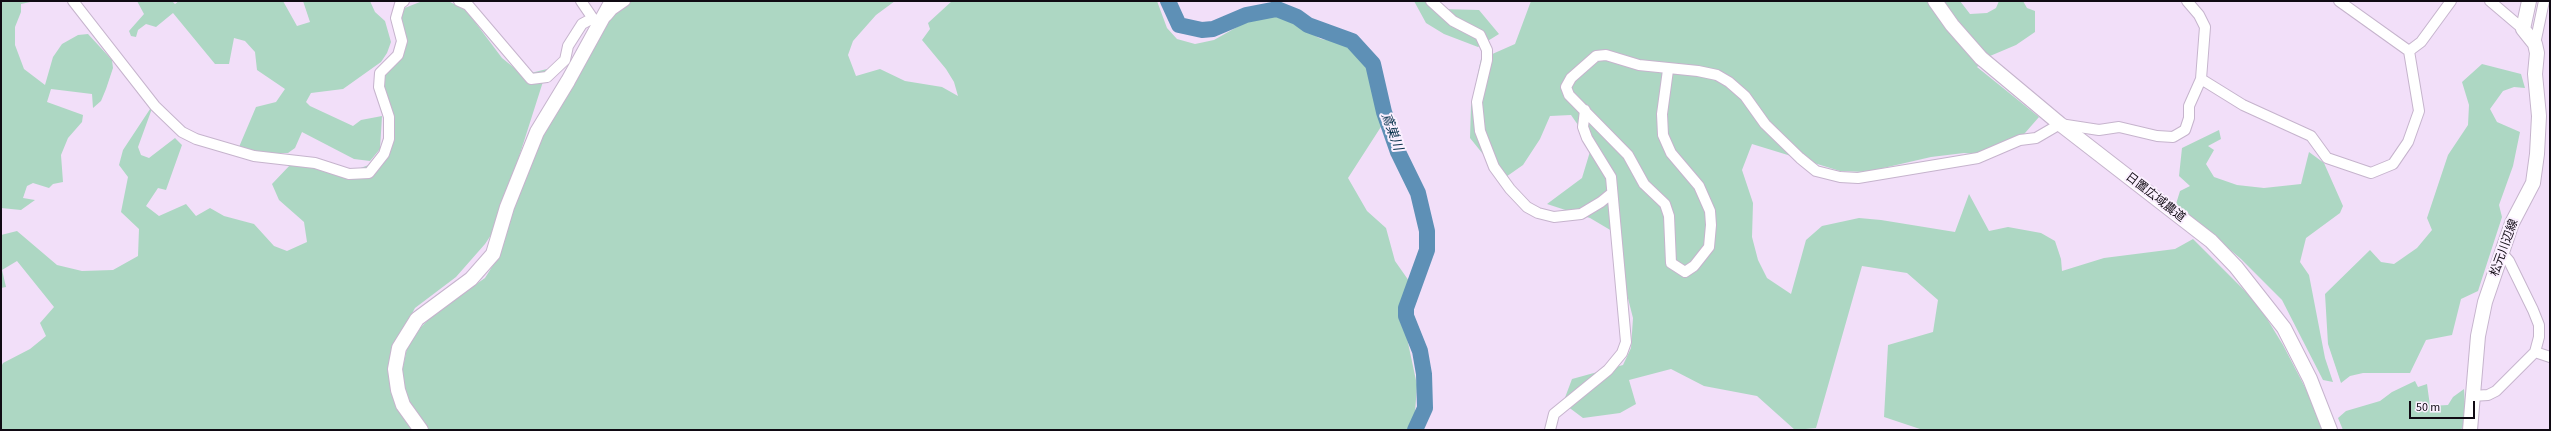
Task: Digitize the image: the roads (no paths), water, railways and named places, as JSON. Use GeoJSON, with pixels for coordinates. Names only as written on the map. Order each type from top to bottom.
{"type":"FeatureCollection","features":[{"type":"Feature","properties":{"kind":"street"},"geometry":{"type":"LineString","coordinates":[[73,1],[155,106],[182,132],[196,139],[254,156],[315,163],[349,174],[369,173],[384,154],[389,139],[389,116],[379,87],[380,73],[398,55],[402,41],[396,18],[400,4],[404,1]]}},
{"type":"Feature","properties":{"kind":"street"},"geometry":{"type":"LineString","coordinates":[[459,1],[468,5],[531,79],[547,77],[565,60],[568,46],[582,24],[596,23],[625,1]]}},
{"type":"Feature","properties":{"kind":"street"},"geometry":{"type":"LineString","coordinates":[[581,1],[596,23]]}},
{"type":"Feature","properties":{"kind":"street"},"geometry":{"type":"LineString","coordinates":[[421,430],[403,405],[398,390],[395,369],[400,348],[417,319],[471,279],[493,254],[507,207],[537,132],[596,23],[612,1]]}},
{"type":"Feature","properties":{"kind":"street"},"geometry":{"type":"LineString","coordinates":[[1431,1],[1453,21],[1480,35],[1487,50],[1487,60],[1477,102],[1480,132],[1494,167],[1510,189],[1527,207],[1538,213],[1554,217],[1581,214],[1601,202],[1612,193]]}},
{"type":"Feature","properties":{"kind":"street","name":"日置広域農道"},"geometry":{"type":"LineString","coordinates":[[1935,1],[1969,46],[2060,124],[2211,241],[2236,267],[2284,328],[2310,379],[2330,430]]}},
{"type":"Feature","properties":{"kind":"street"},"geometry":{"type":"LineString","coordinates":[[1668,70],[1662,114],[1663,135],[1671,153],[1699,186],[1710,211],[1711,225],[1709,247],[1694,266],[1686,272],[1671,263],[1669,216],[1665,204],[1644,184],[1628,155],[1569,95],[1566,88],[1571,78],[1596,56],[1606,54],[1639,65],[1668,70],[1698,71],[1717,75],[1729,82],[1745,96],[1765,124],[1800,158],[1816,170],[1840,177],[1858,178],[1978,158],[2020,140],[2036,138],[2060,124],[2099,130],[2119,128],[2157,136],[2173,137],[2185,130],[2189,118],[2189,106],[2200,79],[2205,26],[2199,15],[2187,1]]}},
{"type":"Feature","properties":{"kind":"street"},"geometry":{"type":"LineString","coordinates":[[2200,79],[2243,105],[2311,136],[2327,158],[2371,174],[2393,164],[2408,142],[2419,111],[2409,51],[2339,1]]}},
{"type":"Feature","properties":{"kind":"street"},"geometry":{"type":"LineString","coordinates":[[2409,51],[2421,42],[2451,1]]}},
{"type":"Feature","properties":{"kind":"street"},"geometry":{"type":"LineString","coordinates":[[2490,1],[2523,29],[2535,44]]}},
{"type":"Feature","properties":{"kind":"street"},"geometry":{"type":"LineString","coordinates":[[2523,29],[2529,1]]}},
{"type":"Feature","properties":{"kind":"street"},"geometry":{"type":"LineString","coordinates":[[2535,44],[2544,1]]}},
{"type":"Feature","properties":{"kind":"street","name":"松元川辺線"},"geometry":{"type":"LineString","coordinates":[[2470,430],[2479,329],[2485,302],[2503,254],[2512,223],[2533,183],[2537,154],[2539,116],[2535,74],[2537,53],[2535,44]]}},
{"type":"Feature","properties":{"kind":"street"},"geometry":{"type":"LineString","coordinates":[[1550,430],[1554,414],[1608,370],[1622,353],[1626,342],[1611,177],[1587,138],[1584,127],[1585,110]]}},
{"type":"Feature","properties":{"kind":"street"},"geometry":{"type":"LineString","coordinates":[[2472,396],[2488,396],[2496,391],[2534,352],[2539,337],[2539,325],[2509,261],[2503,254]]}},
{"type":"Feature","properties":{"kind":"street"},"geometry":{"type":"LineString","coordinates":[[2534,352],[2550,357]]}},
{"type":"Feature","properties":{"kind":"waterway","name":"鳶巣川"},"geometry":{"type":"LineString","coordinates":[[1168,1],[1179,25],[1202,30],[1213,29],[1246,15],[1277,9],[1297,17],[1308,25],[1352,41],[1373,64],[1384,112],[1398,152],[1418,193],[1427,231],[1427,250],[1406,308],[1406,316],[1420,351],[1424,374],[1425,408],[1415,430]]}}]}
